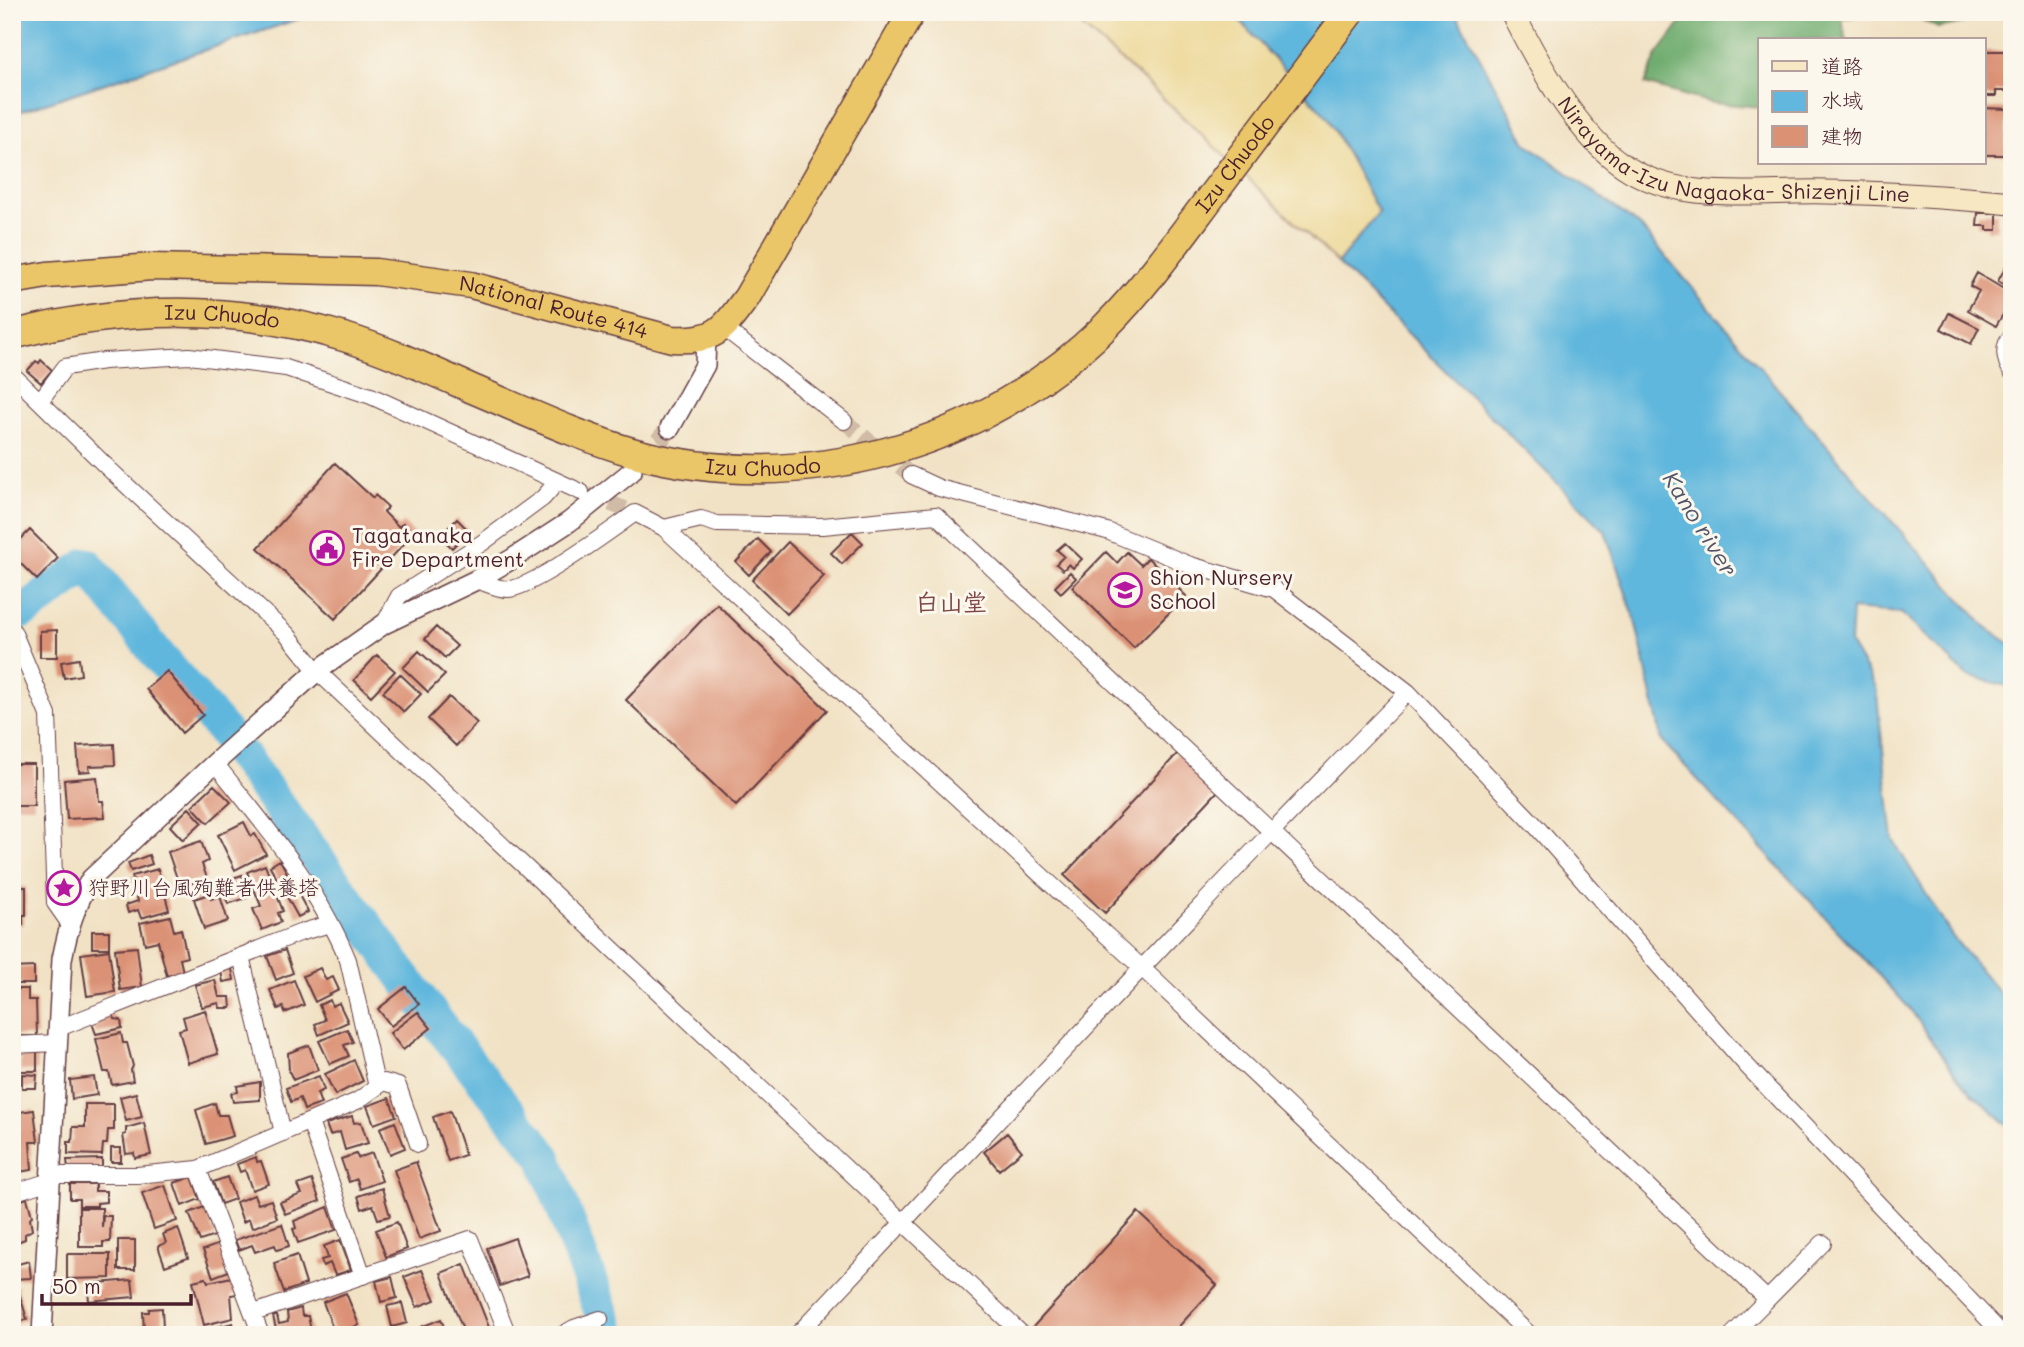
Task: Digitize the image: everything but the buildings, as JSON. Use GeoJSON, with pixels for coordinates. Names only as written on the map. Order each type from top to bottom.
{"type":"FeatureCollection","features":[{"type":"Feature","properties":{"kind":"highway"},"geometry":{"type":"LineString","coordinates":[[715,333],[747,297],[912,12]]}},
{"type":"Feature","properties":{"kind":"highway","name":"Izu Chuodo"},"geometry":{"type":"LineString","coordinates":[[12,324],[120,303],[218,303],[311,316],[387,342],[608,432],[651,445],[711,456],[777,458],[834,453],[905,437],[958,423],[1063,353],[1099,322],[1167,240],[1338,12]]}},
{"type":"Feature","properties":{"kind":"highway","name":"Izu Chuodo"},"geometry":{"type":"LineString","coordinates":[[12,335],[83,319],[121,315],[191,313],[268,319],[345,337],[605,443],[637,453],[710,466],[777,469],[839,463],[908,447],[1001,405],[1044,377],[1088,342],[1120,311],[1175,244],[1350,12]]}},
{"type":"Feature","properties":{"kind":"highway","name":"National Route 414"},"geometry":{"type":"LineString","coordinates":[[12,281],[47,275],[152,267],[376,272],[471,285],[672,338],[691,340],[715,333]]}},
{"type":"Feature","properties":{"kind":"main road","name":"Nirayama-Izu Nagaoka- Shizenji Line"},"geometry":{"type":"LineString","coordinates":[[1512,12],[1530,48],[1580,122],[1622,165],[1645,178],[1690,191],[1930,195],[2012,203]]}},
{"type":"Feature","properties":{"kind":"street"},"geometry":{"type":"LineString","coordinates":[[670,428],[705,365],[715,333],[844,421]]}},
{"type":"Feature","properties":{"kind":"street"},"geometry":{"type":"LineString","coordinates":[[2012,335],[2006,342],[2004,352],[2007,366],[2012,372]]}},
{"type":"Feature","properties":{"kind":"street"},"geometry":{"type":"LineString","coordinates":[[40,401],[65,367],[104,361],[189,356],[286,368],[371,396],[581,492]]}},
{"type":"Feature","properties":{"kind":"street"},"geometry":{"type":"LineString","coordinates":[[12,378],[16,378],[109,469],[287,634],[317,671],[1023,1335]]}},
{"type":"Feature","properties":{"kind":"street"},"geometry":{"type":"LineString","coordinates":[[41,1335],[62,958],[69,923],[78,899],[91,879],[317,671],[384,624],[476,580],[512,559],[569,522],[632,471]]}},
{"type":"Feature","properties":{"kind":"street"},"geometry":{"type":"LineString","coordinates":[[911,475],[939,488],[1107,531],[1190,565],[1274,589],[1408,692],[1534,824],[1747,1066],[2003,1335]]}},
{"type":"Feature","properties":{"kind":"street"},"geometry":{"type":"LineString","coordinates":[[384,624],[399,596],[482,543],[543,498],[557,482]]}},
{"type":"Feature","properties":{"kind":"street"},"geometry":{"type":"LineString","coordinates":[[476,580],[509,589],[522,586],[592,544],[635,513],[664,528],[1143,970],[1530,1335]]}},
{"type":"Feature","properties":{"kind":"street"},"geometry":{"type":"LineString","coordinates":[[664,528],[701,519],[717,524],[823,526],[936,514],[1767,1299]]}},
{"type":"Feature","properties":{"kind":"street"},"geometry":{"type":"LineString","coordinates":[[13,631],[48,715],[55,903],[69,923]]}},
{"type":"Feature","properties":{"kind":"street"},"geometry":{"type":"LineString","coordinates":[[797,1335],[1272,830],[1408,692]]}},
{"type":"Feature","properties":{"kind":"street"},"geometry":{"type":"LineString","coordinates":[[215,763],[284,849],[330,924],[348,960],[377,1087]]}},
{"type":"Feature","properties":{"kind":"street"},"geometry":{"type":"LineString","coordinates":[[12,1045],[58,1035],[241,956],[330,924]]}},
{"type":"Feature","properties":{"kind":"street"},"geometry":{"type":"LineString","coordinates":[[241,956],[284,1133]]}},
{"type":"Feature","properties":{"kind":"street"},"geometry":{"type":"LineString","coordinates":[[12,1193],[50,1178],[137,1175],[198,1169],[356,1101],[384,1082],[398,1086],[418,1144]]}},
{"type":"Feature","properties":{"kind":"street"},"geometry":{"type":"LineString","coordinates":[[310,1122],[363,1276]]}},
{"type":"Feature","properties":{"kind":"street"},"geometry":{"type":"LineString","coordinates":[[198,1169],[261,1335]]}},
{"type":"Feature","properties":{"kind":"street"},"geometry":{"type":"LineString","coordinates":[[254,1313],[470,1239],[508,1335]]}},
{"type":"Feature","properties":{"kind":"street"},"geometry":{"type":"LineString","coordinates":[[1732,1335],[1823,1243]]}},
{"type":"Feature","properties":{"kind":"street"},"geometry":{"type":"LineString","coordinates":[[562,1335],[600,1319]]}},
{"type":"Feature","properties":{"kind":"green space"},"geometry":{"type":"Polygon","coordinates":[[[1689,12],[1873,12],[1842,19],[1846,38],[1758,38],[1758,107],[1712,103],[1645,84],[1657,55],[1689,12]]]}},
{"type":"Feature","properties":{"kind":"green space"},"geometry":{"type":"Polygon","coordinates":[[[1907,12],[1996,12],[1996,16],[1938,28],[1907,12]]]}},
{"type":"Feature","properties":{"kind":"sand"},"geometry":{"type":"Polygon","coordinates":[[[1065,12],[1232,12],[1328,118],[1379,213],[1338,263],[1137,74],[1065,12]]]}},
{"type":"Feature","properties":{"kind":"water"},"geometry":{"type":"Polygon","coordinates":[[[12,12],[320,12],[12,114],[12,12]]]}},
{"type":"Feature","properties":{"kind":"water","name":"Kano river"},"geometry":{"type":"Polygon","coordinates":[[[1232,12],[1455,12],[1526,143],[1639,225],[1860,485],[1986,628],[2012,645],[2012,687],[1967,676],[1901,613],[1852,609],[1850,644],[1876,687],[1893,840],[1952,936],[2012,1008],[2012,1129],[1963,1085],[1910,1009],[1662,741],[1635,620],[1605,531],[1338,263],[1379,213],[1328,118],[1232,12]]]}},
{"type":"Feature","properties":{"kind":"waterway"},"geometry":{"type":"LineString","coordinates":[[12,616],[29,608],[87,565],[157,654],[225,733],[437,1022],[544,1157],[610,1335]]}},
{"type":"Feature","properties":{"kind":"tunnel"},"geometry":{"type":"LineString","coordinates":[[844,421],[911,475]]}},
{"type":"Feature","properties":{"kind":"tunnel"},"geometry":{"type":"LineString","coordinates":[[640,463],[670,428]]}},
{"type":"Feature","properties":{"kind":"tunnel"},"geometry":{"type":"LineString","coordinates":[[588,495],[635,513]]}},
{"type":"Feature","properties":{"kind":"place","name":"Tagatanaka Fire Department"},"geometry":{"type":"Point","coordinates":[327,548]}},
{"type":"Feature","properties":{"kind":"place","name":"Shion Nursery School"},"geometry":{"type":"Point","coordinates":[1125,590]}},
{"type":"Feature","properties":{"kind":"place","name":"狩野川台風殉難者供養塔"},"geometry":{"type":"Point","coordinates":[64,888]}},
{"type":"Feature","properties":{"kind":"district","name":"白山堂"},"geometry":{"type":"Point","coordinates":[951,603]}}]}
